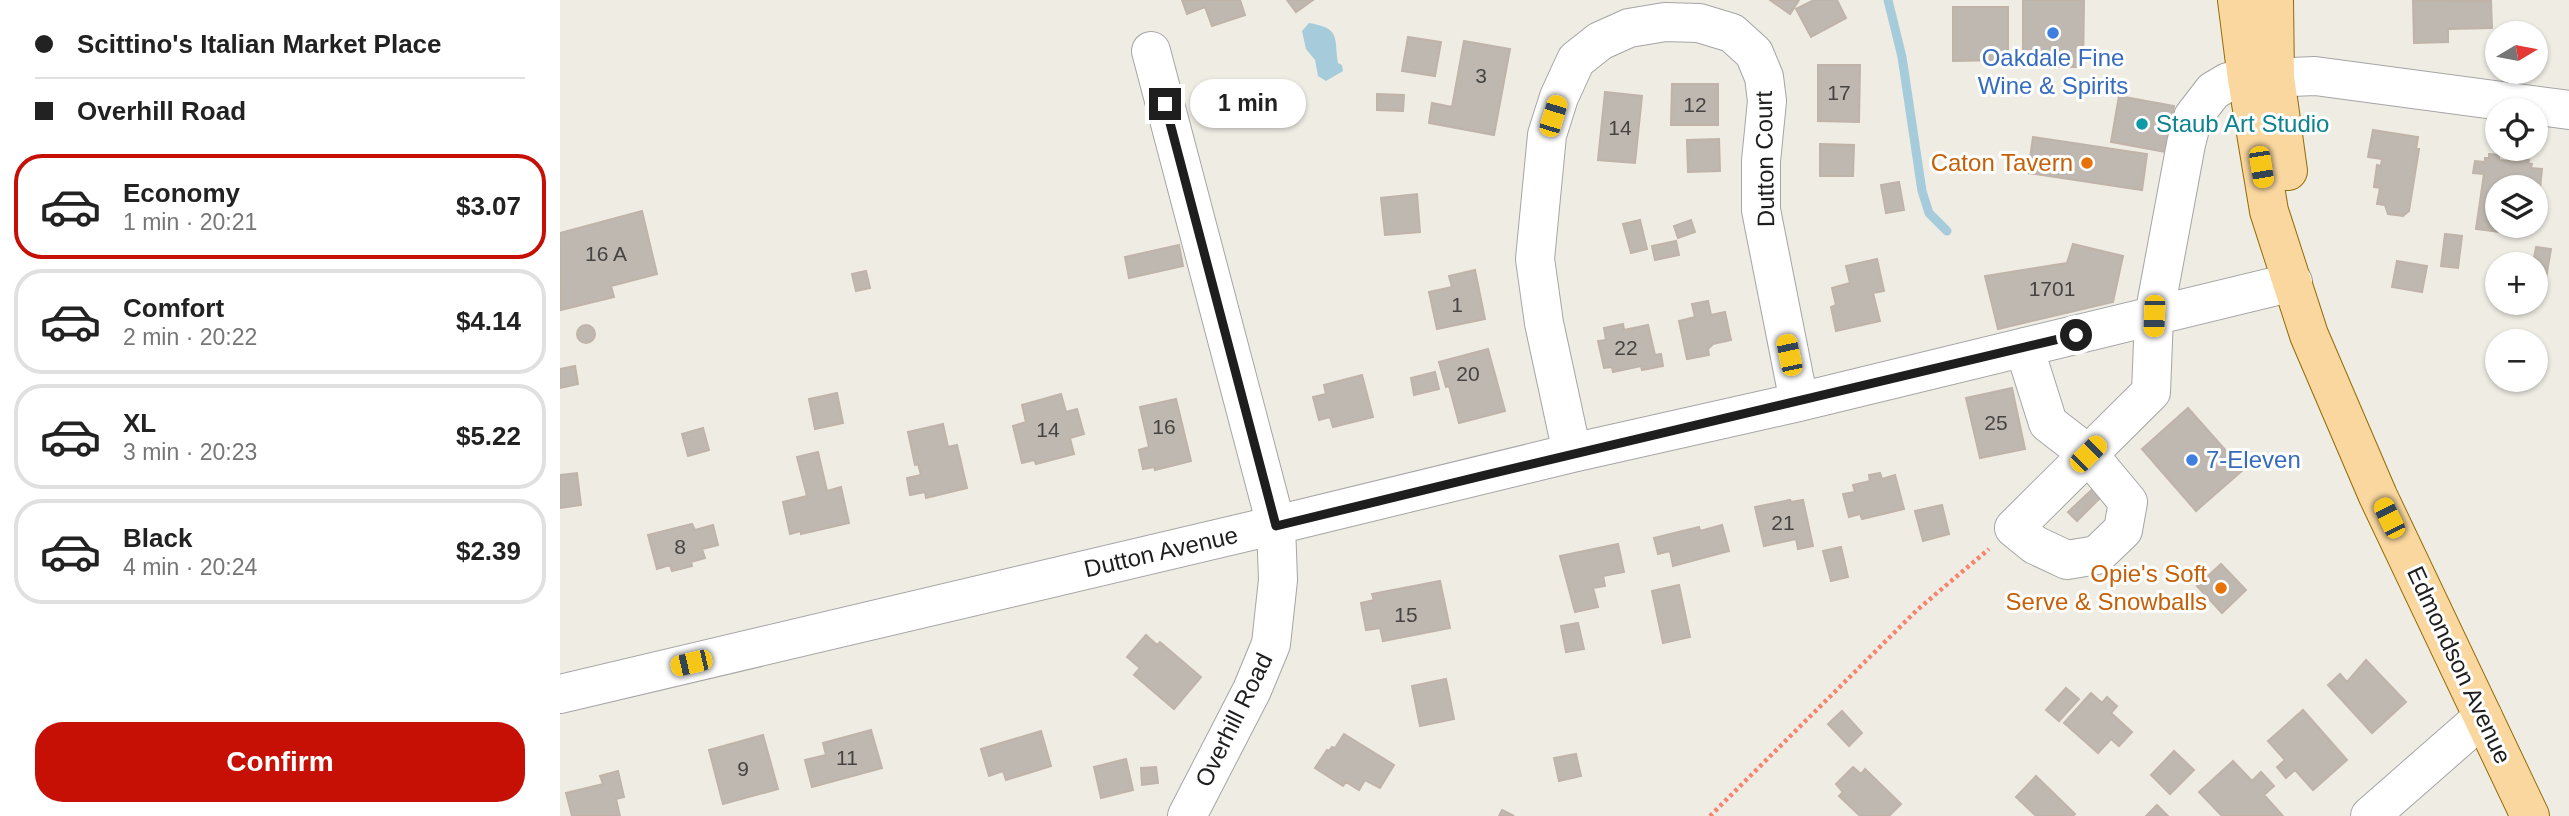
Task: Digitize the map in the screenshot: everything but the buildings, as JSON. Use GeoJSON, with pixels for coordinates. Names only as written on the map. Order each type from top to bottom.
{"type":"FeatureCollection","features":[{"type":"Feature","properties":{"kind":"main road","name":"Edmondson Avenue"},"geometry":{"type":"LineString","coordinates":[[2237,0],[2261,78],[2293,212],[2293,282],[2309,335],[2342,415],[2530,816]]}},
{"type":"Feature","properties":{"kind":"main road","name":"Edmondson Avenue"},"geometry":{"type":"LineString","coordinates":[[2261,78],[2274,0]]}},
{"type":"Feature","properties":{"kind":"street","name":"Dutton Court"},"geometry":{"type":"LineString","coordinates":[[1572,453],[1544,323],[1535,259],[1547,135],[1559,97],[1576,60],[1600,41],[1629,29],[1665,22],[1699,23],[1732,33],[1754,53],[1764,77],[1767,101],[1761,161],[1761,210],[1799,402]]}},
{"type":"Feature","properties":{"kind":"street","name":"Overhill Road"},"geometry":{"type":"LineString","coordinates":[[1151,51],[1276,526],[1278,580],[1272,644],[1252,690],[1187,816]]}},
{"type":"Feature","properties":{"kind":"street"},"geometry":{"type":"LineString","coordinates":[[2024,347],[2048,423],[2088,454],[2128,502],[2123,530],[2097,555],[2067,559],[2035,545],[2014,528],[2088,454],[2151,392],[2154,316],[2186,144],[2193,117],[2213,92],[2228,82],[2315,76],[2569,110]]}},
{"type":"Feature","properties":{"kind":"street","name":"Dutton Avenue"},"geometry":{"type":"LineString","coordinates":[[560,694],[1276,526],[1572,453],[1799,402],[2293,282]]}},
{"type":"Feature","properties":{"kind":"street"},"geometry":{"type":"LineString","coordinates":[[2370,816],[2483,717]]}},
{"type":"Feature","properties":{"kind":"path"},"geometry":{"type":"LineString","coordinates":[[1710,816],[1917,610],[2014,528]]}},
{"type":"Feature","properties":{"kind":"water"},"geometry":{"type":"Polygon","coordinates":[[[1309,23],[1331,31],[1336,41],[1338,63],[1342,65],[1343,71],[1326,81],[1318,76],[1315,60],[1306,49],[1302,31],[1309,23]]]}},
{"type":"Feature","properties":{"kind":"waterway"},"geometry":{"type":"LineString","coordinates":[[1888,0],[1902,57],[1922,191],[1929,213],[1947,231]]}},
{"type":"Feature","properties":{"kind":"place","name":"Oakdale Fine Wine & Spirits"},"geometry":{"type":"Point","coordinates":[2053,33]}},
{"type":"Feature","properties":{"kind":"place","name":"Staub Art Studio"},"geometry":{"type":"Point","coordinates":[2142,124]}},
{"type":"Feature","properties":{"kind":"place","name":"Caton Tavern"},"geometry":{"type":"Point","coordinates":[2087,163]}},
{"type":"Feature","properties":{"kind":"place","name":"7-Eleven"},"geometry":{"type":"Point","coordinates":[2192,460]}},
{"type":"Feature","properties":{"kind":"place","name":"Opie's Soft Serve & Snowballs"},"geometry":{"type":"Point","coordinates":[2221,588]}},
{"type":"Feature","properties":{"kind":"route"},"geometry":{"type":"LineString","coordinates":[[1165,104],[1276,526],[1572,453],[2076,335]]}}]}
